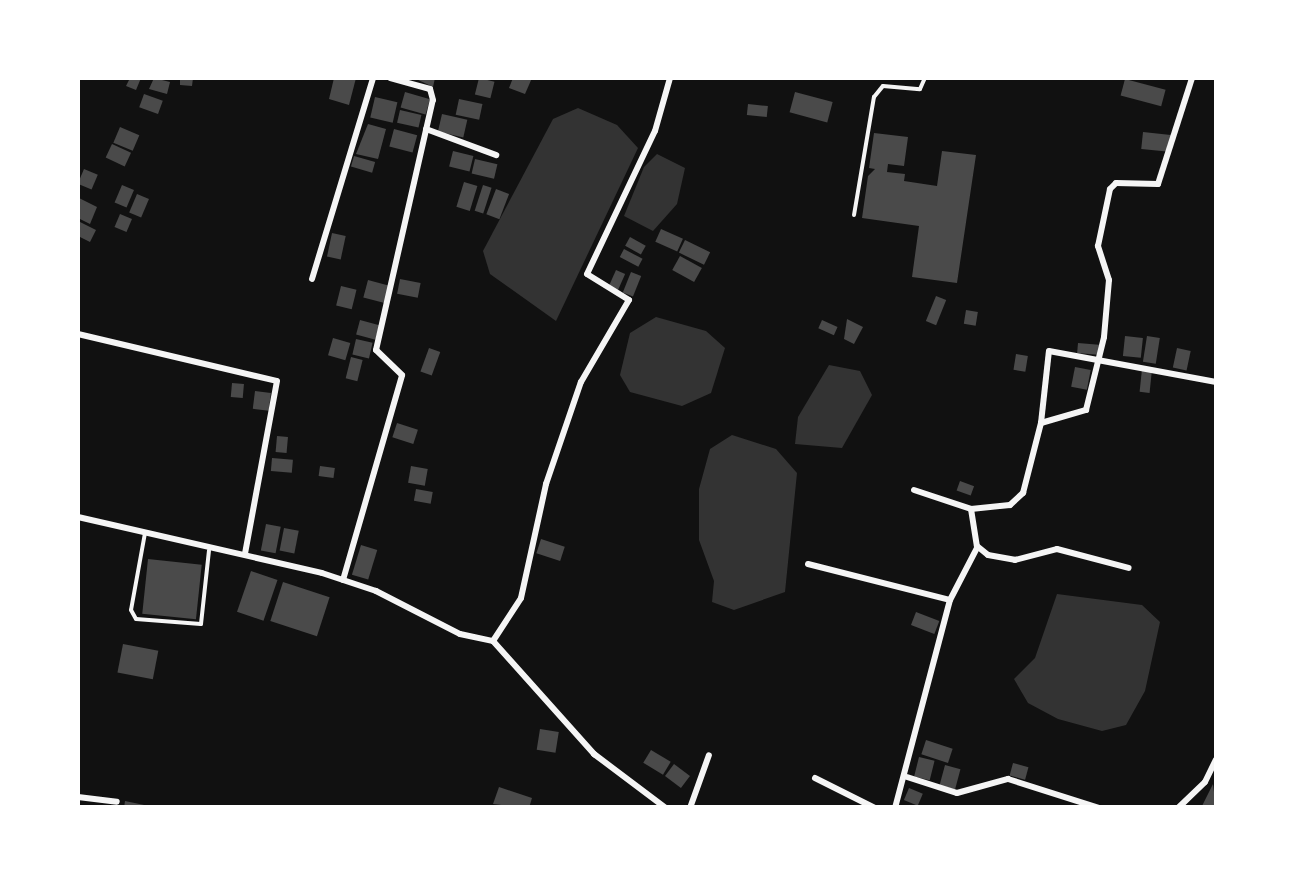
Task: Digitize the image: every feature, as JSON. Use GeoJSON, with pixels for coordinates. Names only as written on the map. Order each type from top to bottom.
{"type":"FeatureCollection","features":[{"type":"Feature","properties":{"kind":"street"},"geometry":{"type":"LineString","coordinates":[[312,279],[374,78]]}},
{"type":"Feature","properties":{"kind":"street"},"geometry":{"type":"LineString","coordinates":[[343,580],[401,381],[400,368],[376,350],[432,92],[390,78]]}},
{"type":"Feature","properties":{"kind":"street"},"geometry":{"type":"LineString","coordinates":[[493,640],[521,598],[546,484],[581,382],[629,300],[587,274],[655,131],[670,78]]}},
{"type":"Feature","properties":{"kind":"street"},"geometry":{"type":"LineString","coordinates":[[1041,423],[1084,414],[1101,356],[1109,287],[1098,246],[1110,189],[1160,181],[1192,78]]}},
{"type":"Feature","properties":{"kind":"street"},"geometry":{"type":"LineString","coordinates":[[426,129],[496,155]]}},
{"type":"Feature","properties":{"kind":"street"},"geometry":{"type":"LineString","coordinates":[[78,334],[277,381],[245,554]]}},
{"type":"Feature","properties":{"kind":"street"},"geometry":{"type":"LineString","coordinates":[[914,490],[971,509],[1010,506],[1020,498],[1041,423],[1049,351],[1101,356],[1216,382]]}},
{"type":"Feature","properties":{"kind":"street"},"geometry":{"type":"LineString","coordinates":[[895,808],[950,600],[977,548],[971,509]]}},
{"type":"Feature","properties":{"kind":"street"},"geometry":{"type":"LineString","coordinates":[[78,517],[146,530],[343,580],[460,634],[493,640],[594,754],[666,808]]}},
{"type":"Feature","properties":{"kind":"street"},"geometry":{"type":"LineString","coordinates":[[977,548],[1016,560],[1057,549],[1129,568]]}},
{"type":"Feature","properties":{"kind":"street"},"geometry":{"type":"LineString","coordinates":[[808,564],[950,600]]}},
{"type":"Feature","properties":{"kind":"street"},"geometry":{"type":"LineString","coordinates":[[690,808],[709,755]]}},
{"type":"Feature","properties":{"kind":"street"},"geometry":{"type":"LineString","coordinates":[[1178,808],[1206,782],[1216,759]]}},
{"type":"Feature","properties":{"kind":"street"},"geometry":{"type":"LineString","coordinates":[[906,776],[958,793],[1008,779],[1100,808]]}},
{"type":"Feature","properties":{"kind":"street"},"geometry":{"type":"LineString","coordinates":[[815,778],[875,808]]}},
{"type":"Feature","properties":{"kind":"street"},"geometry":{"type":"LineString","coordinates":[[78,797],[117,802]]}},
{"type":"Feature","properties":{"kind":"lane"},"geometry":{"type":"LineString","coordinates":[[854,215],[874,97],[884,86],[920,89],[925,78]]}},
{"type":"Feature","properties":{"kind":"lane"},"geometry":{"type":"LineString","coordinates":[[146,530],[131,610],[136,619],[201,624],[209,545]]}},
{"type":"Feature","properties":{"kind":"shaded area"},"geometry":{"type":"Polygon","coordinates":[[[578,108],[617,125],[638,148],[556,321],[490,274],[483,251],[553,119],[578,108]]]}},
{"type":"Feature","properties":{"kind":"shaded area"},"geometry":{"type":"Polygon","coordinates":[[[657,154],[685,168],[677,204],[653,231],[624,216],[644,167],[657,154]]]}},
{"type":"Feature","properties":{"kind":"shaded area"},"geometry":{"type":"Polygon","coordinates":[[[656,317],[706,331],[725,348],[711,393],[682,406],[630,392],[620,375],[630,333],[656,317]]]}},
{"type":"Feature","properties":{"kind":"shaded area"},"geometry":{"type":"Polygon","coordinates":[[[829,365],[860,371],[872,395],[842,448],[795,444],[798,417],[829,365]]]}},
{"type":"Feature","properties":{"kind":"shaded area"},"geometry":{"type":"Polygon","coordinates":[[[732,435],[776,449],[797,473],[785,592],[734,610],[712,602],[714,581],[699,540],[699,489],[710,449],[732,435]]]}},
{"type":"Feature","properties":{"kind":"shaded area"},"geometry":{"type":"Polygon","coordinates":[[[1057,594],[1142,605],[1160,622],[1145,691],[1126,725],[1102,731],[1058,719],[1028,703],[1014,679],[1035,658],[1057,594]]]}},
{"type":"Feature","properties":{"kind":"building"},"geometry":{"type":"Polygon","coordinates":[[[130,78],[141,78],[136,90],[126,86],[130,78]]]}},
{"type":"Feature","properties":{"kind":"building"},"geometry":{"type":"Polygon","coordinates":[[[154,78],[170,82],[167,94],[149,89],[154,78]]]}},
{"type":"Feature","properties":{"kind":"building"},"geometry":{"type":"Polygon","coordinates":[[[180,78],[193,78],[192,86],[180,85],[180,78]]]}},
{"type":"Feature","properties":{"kind":"building"},"geometry":{"type":"Polygon","coordinates":[[[334,78],[356,78],[349,105],[329,99],[334,78]]]}},
{"type":"Feature","properties":{"kind":"building"},"geometry":{"type":"Polygon","coordinates":[[[414,78],[435,78],[433,87],[414,78]]]}},
{"type":"Feature","properties":{"kind":"building"},"geometry":{"type":"Polygon","coordinates":[[[479,78],[495,82],[490,98],[475,94],[479,78]]]}},
{"type":"Feature","properties":{"kind":"building"},"geometry":{"type":"Polygon","coordinates":[[[513,78],[532,78],[525,94],[509,88],[513,78]]]}},
{"type":"Feature","properties":{"kind":"building"},"geometry":{"type":"Polygon","coordinates":[[[1125,79],[1166,90],[1161,106],[1121,95],[1125,79]]]}},
{"type":"Feature","properties":{"kind":"building"},"geometry":{"type":"Polygon","coordinates":[[[405,92],[430,99],[426,115],[401,107],[405,92]]]}},
{"type":"Feature","properties":{"kind":"building"},"geometry":{"type":"Polygon","coordinates":[[[795,92],[833,102],[827,122],[790,112],[795,92]]]}},
{"type":"Feature","properties":{"kind":"building"},"geometry":{"type":"Polygon","coordinates":[[[144,94],[163,101],[158,114],[139,107],[144,94]]]}},
{"type":"Feature","properties":{"kind":"building"},"geometry":{"type":"Polygon","coordinates":[[[375,97],[397,102],[393,123],[370,117],[375,97]]]}},
{"type":"Feature","properties":{"kind":"building"},"geometry":{"type":"Polygon","coordinates":[[[459,99],[482,104],[479,120],[456,115],[459,99]]]}},
{"type":"Feature","properties":{"kind":"building"},"geometry":{"type":"Polygon","coordinates":[[[748,104],[768,106],[767,117],[747,115],[748,104]]]}},
{"type":"Feature","properties":{"kind":"building"},"geometry":{"type":"Polygon","coordinates":[[[400,110],[421,115],[419,128],[397,123],[400,110]]]}},
{"type":"Feature","properties":{"kind":"building"},"geometry":{"type":"Polygon","coordinates":[[[442,114],[467,120],[463,137],[438,132],[442,114]]]}},
{"type":"Feature","properties":{"kind":"building"},"geometry":{"type":"Polygon","coordinates":[[[368,124],[386,129],[378,159],[356,154],[368,124]]]}},
{"type":"Feature","properties":{"kind":"building"},"geometry":{"type":"Polygon","coordinates":[[[120,127],[139,135],[133,151],[113,143],[120,127]]]}},
{"type":"Feature","properties":{"kind":"building"},"geometry":{"type":"Polygon","coordinates":[[[394,129],[417,135],[413,153],[389,146],[394,129]]]}},
{"type":"Feature","properties":{"kind":"building"},"geometry":{"type":"Polygon","coordinates":[[[1143,132],[1171,135],[1169,152],[1141,149],[1143,132]]]}},
{"type":"Feature","properties":{"kind":"building"},"geometry":{"type":"Polygon","coordinates":[[[874,133],[908,137],[904,166],[888,164],[887,172],[905,174],[904,181],[937,186],[942,151],[976,155],[957,283],[912,277],[919,226],[862,218],[868,176],[875,169],[869,168],[874,133]]]}},
{"type":"Feature","properties":{"kind":"building"},"geometry":{"type":"Polygon","coordinates":[[[112,144],[131,153],[125,166],[106,158],[112,144]]]}},
{"type":"Feature","properties":{"kind":"building"},"geometry":{"type":"Polygon","coordinates":[[[453,151],[473,156],[470,172],[449,167],[453,151]]]}},
{"type":"Feature","properties":{"kind":"building"},"geometry":{"type":"Polygon","coordinates":[[[354,156],[375,162],[372,173],[351,167],[354,156]]]}},
{"type":"Feature","properties":{"kind":"building"},"geometry":{"type":"Polygon","coordinates":[[[475,159],[497,164],[494,179],[472,174],[475,159]]]}},
{"type":"Feature","properties":{"kind":"building"},"geometry":{"type":"Polygon","coordinates":[[[84,169],[98,175],[92,190],[78,184],[84,169]]]}},
{"type":"Feature","properties":{"kind":"building"},"geometry":{"type":"Polygon","coordinates":[[[464,182],[477,186],[470,211],[456,207],[464,182]]]}},
{"type":"Feature","properties":{"kind":"building"},"geometry":{"type":"Polygon","coordinates":[[[122,185],[134,190],[127,208],[115,202],[122,185]]]}},
{"type":"Feature","properties":{"kind":"building"},"geometry":{"type":"Polygon","coordinates":[[[483,185],[492,188],[483,213],[475,211],[483,185]]]}},
{"type":"Feature","properties":{"kind":"building"},"geometry":{"type":"Polygon","coordinates":[[[496,189],[509,194],[499,219],[486,214],[496,189]]]}},
{"type":"Feature","properties":{"kind":"building"},"geometry":{"type":"Polygon","coordinates":[[[137,194],[149,199],[141,217],[129,212],[137,194]]]}},
{"type":"Feature","properties":{"kind":"building"},"geometry":{"type":"Polygon","coordinates":[[[79,198],[97,207],[90,224],[78,218],[79,198]]]}},
{"type":"Feature","properties":{"kind":"building"},"geometry":{"type":"Polygon","coordinates":[[[120,214],[132,219],[126,232],[115,227],[120,214]]]}},
{"type":"Feature","properties":{"kind":"building"},"geometry":{"type":"Polygon","coordinates":[[[78,221],[96,230],[90,242],[78,236],[78,221]]]}},
{"type":"Feature","properties":{"kind":"building"},"geometry":{"type":"Polygon","coordinates":[[[661,229],[683,239],[677,252],[655,242],[661,229]]]}},
{"type":"Feature","properties":{"kind":"building"},"geometry":{"type":"Polygon","coordinates":[[[332,233],[346,236],[341,259],[327,256],[332,233]]]}},
{"type":"Feature","properties":{"kind":"building"},"geometry":{"type":"Polygon","coordinates":[[[630,237],[646,246],[641,254],[625,246],[630,237]]]}},
{"type":"Feature","properties":{"kind":"building"},"geometry":{"type":"Polygon","coordinates":[[[685,240],[710,252],[704,265],[679,253],[685,240]]]}},
{"type":"Feature","properties":{"kind":"building"},"geometry":{"type":"Polygon","coordinates":[[[624,249],[643,259],[638,267],[620,257],[624,249]]]}},
{"type":"Feature","properties":{"kind":"building"},"geometry":{"type":"Polygon","coordinates":[[[680,256],[702,268],[694,282],[672,270],[680,256]]]}},
{"type":"Feature","properties":{"kind":"building"},"geometry":{"type":"Polygon","coordinates":[[[616,270],[625,274],[618,291],[609,286],[616,270]]]}},
{"type":"Feature","properties":{"kind":"building"},"geometry":{"type":"Polygon","coordinates":[[[631,272],[641,276],[633,297],[623,292],[631,272]]]}},
{"type":"Feature","properties":{"kind":"building"},"geometry":{"type":"Polygon","coordinates":[[[400,279],[421,283],[418,298],[397,294],[400,279]]]}},
{"type":"Feature","properties":{"kind":"building"},"geometry":{"type":"Polygon","coordinates":[[[368,280],[391,286],[387,304],[363,297],[368,280]]]}},
{"type":"Feature","properties":{"kind":"building"},"geometry":{"type":"Polygon","coordinates":[[[341,286],[357,290],[352,309],[336,305],[341,286]]]}},
{"type":"Feature","properties":{"kind":"building"},"geometry":{"type":"Polygon","coordinates":[[[936,296],[946,300],[936,325],[926,321],[936,296]]]}},
{"type":"Feature","properties":{"kind":"building"},"geometry":{"type":"Polygon","coordinates":[[[966,310],[978,312],[976,326],[964,324],[966,310]]]}},
{"type":"Feature","properties":{"kind":"building"},"geometry":{"type":"Polygon","coordinates":[[[847,319],[863,327],[854,344],[844,339],[847,319]]]}},
{"type":"Feature","properties":{"kind":"building"},"geometry":{"type":"Polygon","coordinates":[[[360,320],[379,325],[375,340],[356,334],[360,320]]]}},
{"type":"Feature","properties":{"kind":"building"},"geometry":{"type":"Polygon","coordinates":[[[822,320],[838,327],[834,335],[818,328],[822,320]]]}},
{"type":"Feature","properties":{"kind":"building"},"geometry":{"type":"Polygon","coordinates":[[[1125,336],[1143,338],[1141,358],[1123,356],[1125,336]]]}},
{"type":"Feature","properties":{"kind":"building"},"geometry":{"type":"Polygon","coordinates":[[[1147,336],[1160,338],[1156,364],[1143,362],[1147,336]]]}},
{"type":"Feature","properties":{"kind":"building"},"geometry":{"type":"Polygon","coordinates":[[[333,338],[350,343],[345,360],[328,355],[333,338]]]}},
{"type":"Feature","properties":{"kind":"building"},"geometry":{"type":"Polygon","coordinates":[[[356,339],[373,343],[369,358],[352,355],[356,339]]]}},
{"type":"Feature","properties":{"kind":"building"},"geometry":{"type":"Polygon","coordinates":[[[1078,343],[1099,345],[1098,355],[1077,353],[1078,343]]]}},
{"type":"Feature","properties":{"kind":"building"},"geometry":{"type":"Polygon","coordinates":[[[429,348],[440,352],[432,376],[420,371],[429,348]]]}},
{"type":"Feature","properties":{"kind":"building"},"geometry":{"type":"Polygon","coordinates":[[[1177,348],[1191,351],[1187,370],[1173,368],[1177,348]]]}},
{"type":"Feature","properties":{"kind":"building"},"geometry":{"type":"Polygon","coordinates":[[[1016,354],[1028,356],[1025,372],[1013,370],[1016,354]]]}},
{"type":"Feature","properties":{"kind":"building"},"geometry":{"type":"Polygon","coordinates":[[[351,357],[363,360],[357,381],[346,378],[351,357]]]}},
{"type":"Feature","properties":{"kind":"building"},"geometry":{"type":"Polygon","coordinates":[[[1075,367],[1091,370],[1087,390],[1071,387],[1075,367]]]}},
{"type":"Feature","properties":{"kind":"building"},"geometry":{"type":"Polygon","coordinates":[[[1142,369],[1152,370],[1150,393],[1140,392],[1142,369]]]}},
{"type":"Feature","properties":{"kind":"building"},"geometry":{"type":"Polygon","coordinates":[[[232,383],[244,384],[243,398],[231,397],[232,383]]]}},
{"type":"Feature","properties":{"kind":"building"},"geometry":{"type":"Polygon","coordinates":[[[255,391],[271,393],[269,411],[253,409],[255,391]]]}},
{"type":"Feature","properties":{"kind":"building"},"geometry":{"type":"Polygon","coordinates":[[[397,423],[418,430],[413,444],[392,437],[397,423]]]}},
{"type":"Feature","properties":{"kind":"building"},"geometry":{"type":"Polygon","coordinates":[[[277,436],[288,437],[287,453],[276,452],[277,436]]]}},
{"type":"Feature","properties":{"kind":"building"},"geometry":{"type":"Polygon","coordinates":[[[272,458],[293,460],[292,473],[271,471],[272,458]]]}},
{"type":"Feature","properties":{"kind":"building"},"geometry":{"type":"Polygon","coordinates":[[[320,466],[335,468],[333,478],[319,476],[320,466]]]}},
{"type":"Feature","properties":{"kind":"building"},"geometry":{"type":"Polygon","coordinates":[[[411,466],[428,469],[425,486],[408,483],[411,466]]]}},
{"type":"Feature","properties":{"kind":"building"},"geometry":{"type":"Polygon","coordinates":[[[960,481],[974,486],[971,496],[957,490],[960,481]]]}},
{"type":"Feature","properties":{"kind":"building"},"geometry":{"type":"Polygon","coordinates":[[[416,489],[433,492],[431,504],[414,501],[416,489]]]}},
{"type":"Feature","properties":{"kind":"building"},"geometry":{"type":"Polygon","coordinates":[[[266,524],[281,527],[276,553],[261,551],[266,524]]]}},
{"type":"Feature","properties":{"kind":"building"},"geometry":{"type":"Polygon","coordinates":[[[284,528],[299,531],[294,553],[280,551],[284,528]]]}},
{"type":"Feature","properties":{"kind":"building"},"geometry":{"type":"Polygon","coordinates":[[[541,539],[565,547],[560,561],[536,553],[541,539]]]}},
{"type":"Feature","properties":{"kind":"building"},"geometry":{"type":"Polygon","coordinates":[[[361,545],[377,550],[368,580],[352,575],[361,545]]]}},
{"type":"Feature","properties":{"kind":"building"},"geometry":{"type":"Polygon","coordinates":[[[148,559],[202,565],[196,619],[142,614],[148,559]]]}},
{"type":"Feature","properties":{"kind":"building"},"geometry":{"type":"Polygon","coordinates":[[[251,571],[277,580],[263,621],[237,612],[251,571]]]}},
{"type":"Feature","properties":{"kind":"building"},"geometry":{"type":"Polygon","coordinates":[[[283,582],[330,597],[317,636],[270,621],[283,582]]]}},
{"type":"Feature","properties":{"kind":"building"},"geometry":{"type":"Polygon","coordinates":[[[916,612],[939,621],[934,634],[911,625],[916,612]]]}},
{"type":"Feature","properties":{"kind":"building"},"geometry":{"type":"Polygon","coordinates":[[[123,644],[158,651],[153,679],[117,672],[123,644]]]}},
{"type":"Feature","properties":{"kind":"building"},"geometry":{"type":"Polygon","coordinates":[[[540,729],[559,732],[555,753],[537,750],[540,729]]]}},
{"type":"Feature","properties":{"kind":"building"},"geometry":{"type":"Polygon","coordinates":[[[926,740],[953,749],[948,763],[921,754],[926,740]]]}},
{"type":"Feature","properties":{"kind":"building"},"geometry":{"type":"Polygon","coordinates":[[[651,750],[671,762],[663,775],[643,763],[651,750]]]}},
{"type":"Feature","properties":{"kind":"building"},"geometry":{"type":"Polygon","coordinates":[[[919,757],[935,761],[930,780],[914,776],[919,757]]]}},
{"type":"Feature","properties":{"kind":"building"},"geometry":{"type":"Polygon","coordinates":[[[1013,763],[1028,767],[1025,780],[1010,776],[1013,763]]]}},
{"type":"Feature","properties":{"kind":"building"},"geometry":{"type":"Polygon","coordinates":[[[674,764],[690,776],[681,788],[665,776],[674,764]]]}},
{"type":"Feature","properties":{"kind":"building"},"geometry":{"type":"Polygon","coordinates":[[[945,765],[960,769],[955,789],[940,785],[945,765]]]}},
{"type":"Feature","properties":{"kind":"building"},"geometry":{"type":"Polygon","coordinates":[[[1213,784],[1216,808],[1201,808],[1213,784]]]}},
{"type":"Feature","properties":{"kind":"building"},"geometry":{"type":"Polygon","coordinates":[[[499,787],[532,798],[529,808],[493,804],[499,787]]]}},
{"type":"Feature","properties":{"kind":"building"},"geometry":{"type":"Polygon","coordinates":[[[909,788],[923,794],[918,806],[904,800],[909,788]]]}},
{"type":"Feature","properties":{"kind":"building"},"geometry":{"type":"Polygon","coordinates":[[[125,801],[149,806],[149,808],[124,808],[125,801]]]}}]}
